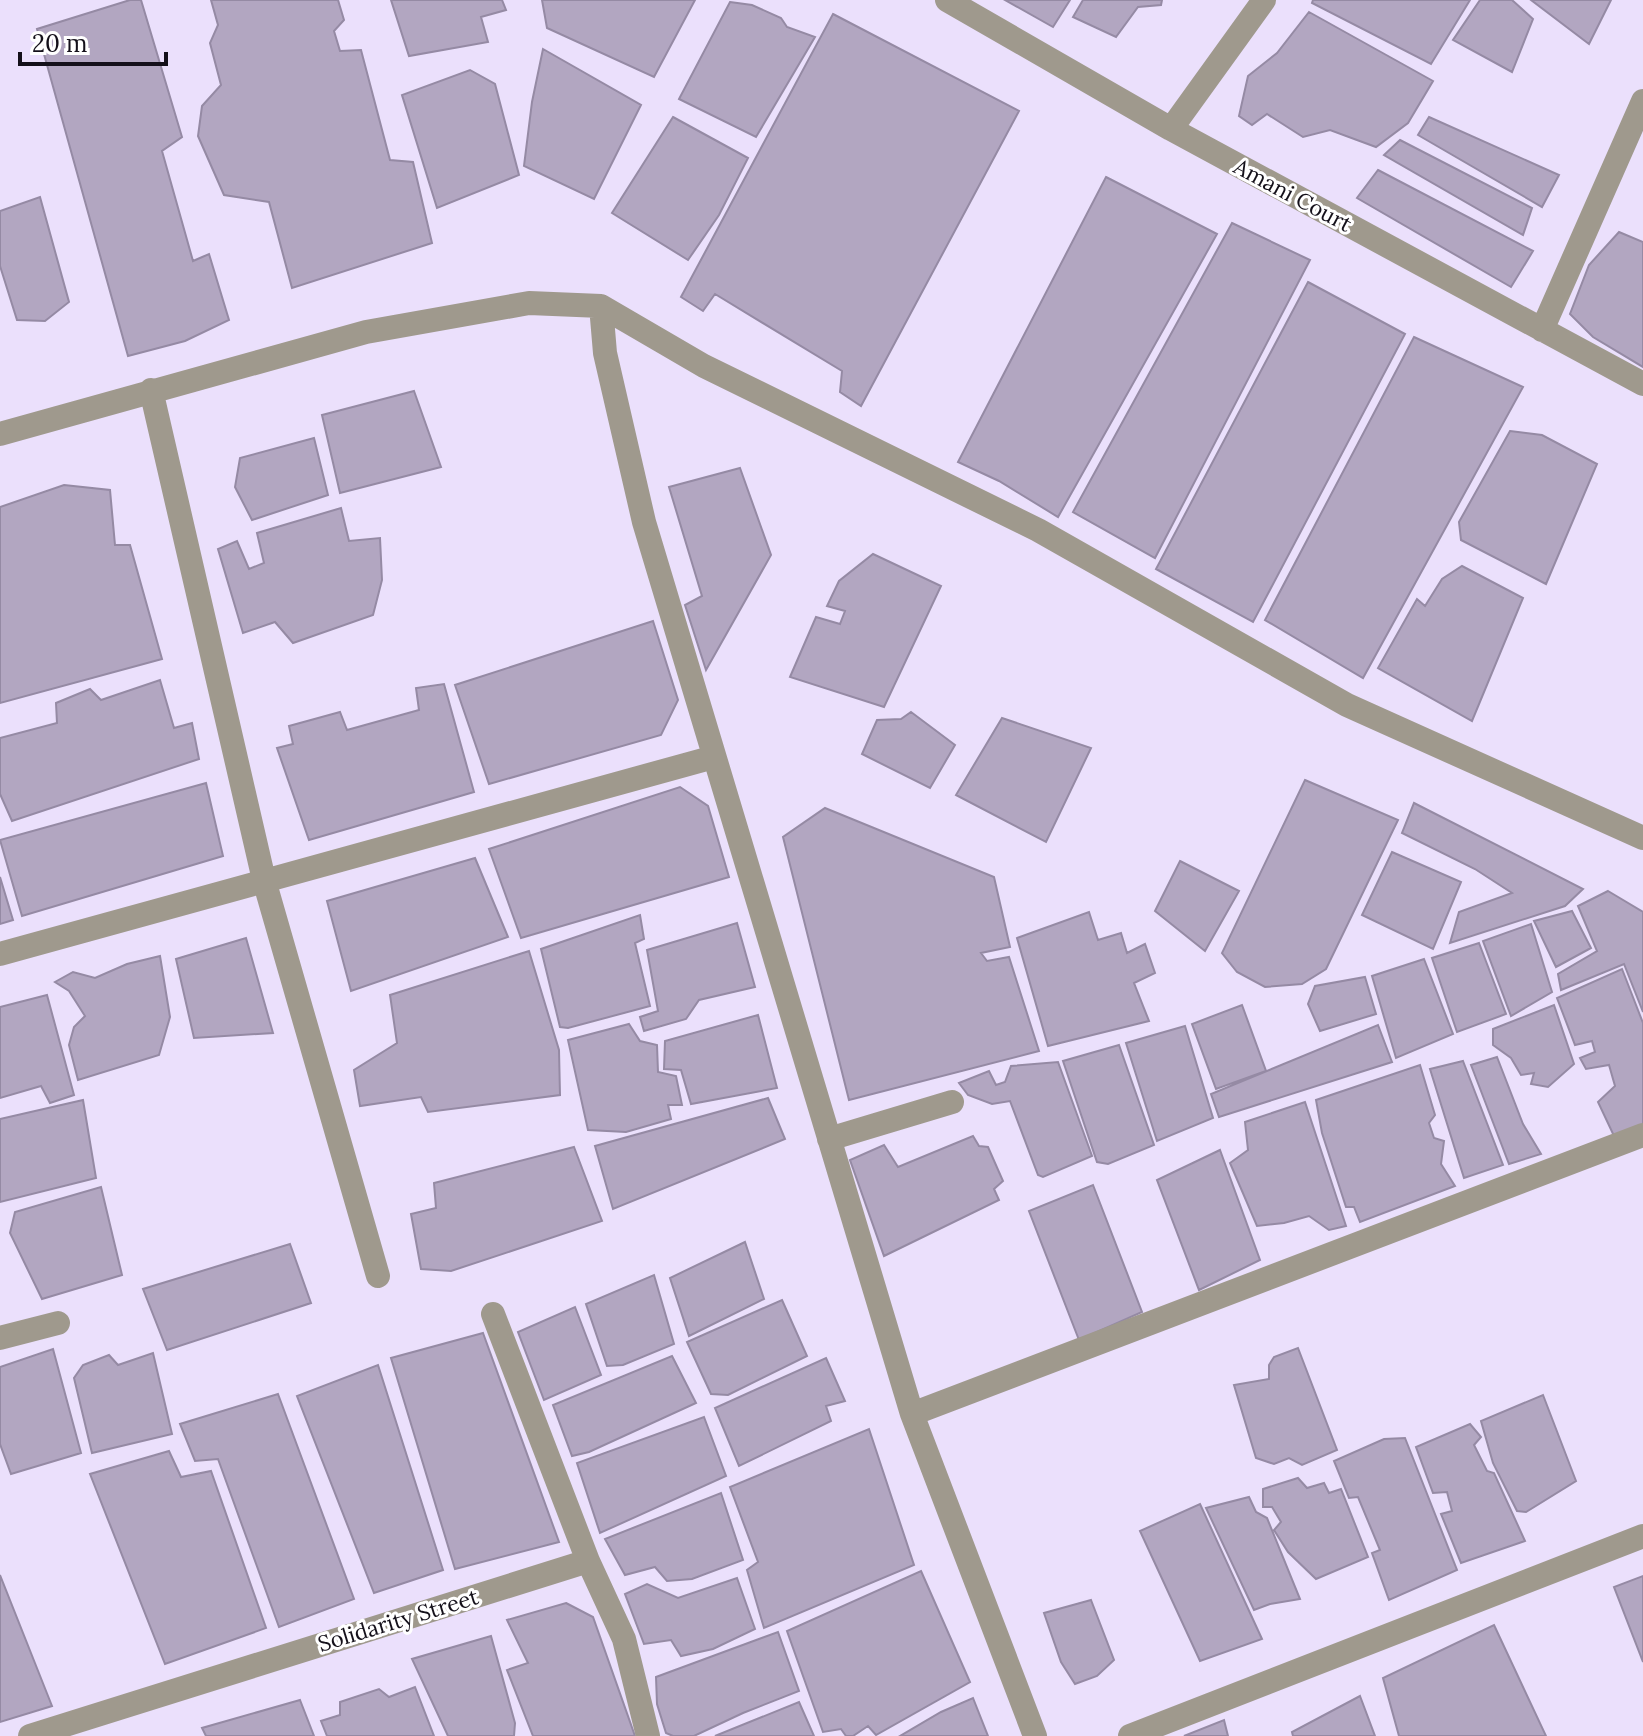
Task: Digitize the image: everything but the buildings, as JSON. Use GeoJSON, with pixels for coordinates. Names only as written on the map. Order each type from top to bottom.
{"type":"FeatureCollection","features":[{"type":"Feature","properties":{"kind":"street","name":"Amani Court"},"geometry":{"type":"LineString","coordinates":[[947,0],[1171,129],[1643,384]]}},
{"type":"Feature","properties":{"kind":"street"},"geometry":{"type":"LineString","coordinates":[[1171,129],[1264,0]]}},
{"type":"Feature","properties":{"kind":"street"},"geometry":{"type":"LineString","coordinates":[[1542,330],[1643,101]]}},
{"type":"Feature","properties":{"kind":"street"},"geometry":{"type":"LineString","coordinates":[[0,434],[380,329],[529,303],[601,306],[704,366],[1038,530],[1347,705],[1643,838]]}},
{"type":"Feature","properties":{"kind":"street"},"geometry":{"type":"LineString","coordinates":[[601,306],[605,353],[644,522],[912,1414],[1035,1736]]}},
{"type":"Feature","properties":{"kind":"street"},"geometry":{"type":"LineString","coordinates":[[151,390],[264,880],[378,1276]]}},
{"type":"Feature","properties":{"kind":"street"},"geometry":{"type":"LineString","coordinates":[[0,954],[714,757]]}},
{"type":"Feature","properties":{"kind":"street"},"geometry":{"type":"LineString","coordinates":[[829,1139],[952,1102]]}},
{"type":"Feature","properties":{"kind":"street"},"geometry":{"type":"LineString","coordinates":[[912,1414],[1643,1135]]}},
{"type":"Feature","properties":{"kind":"street"},"geometry":{"type":"LineString","coordinates":[[493,1314],[588,1561],[624,1639],[648,1736]]}},
{"type":"Feature","properties":{"kind":"street"},"geometry":{"type":"LineString","coordinates":[[0,1338],[58,1323]]}},
{"type":"Feature","properties":{"kind":"street"},"geometry":{"type":"LineString","coordinates":[[1130,1736],[1643,1536]]}},
{"type":"Feature","properties":{"kind":"street","name":"Solidarity Street"},"geometry":{"type":"LineString","coordinates":[[30,1736],[588,1561]]}}]}
